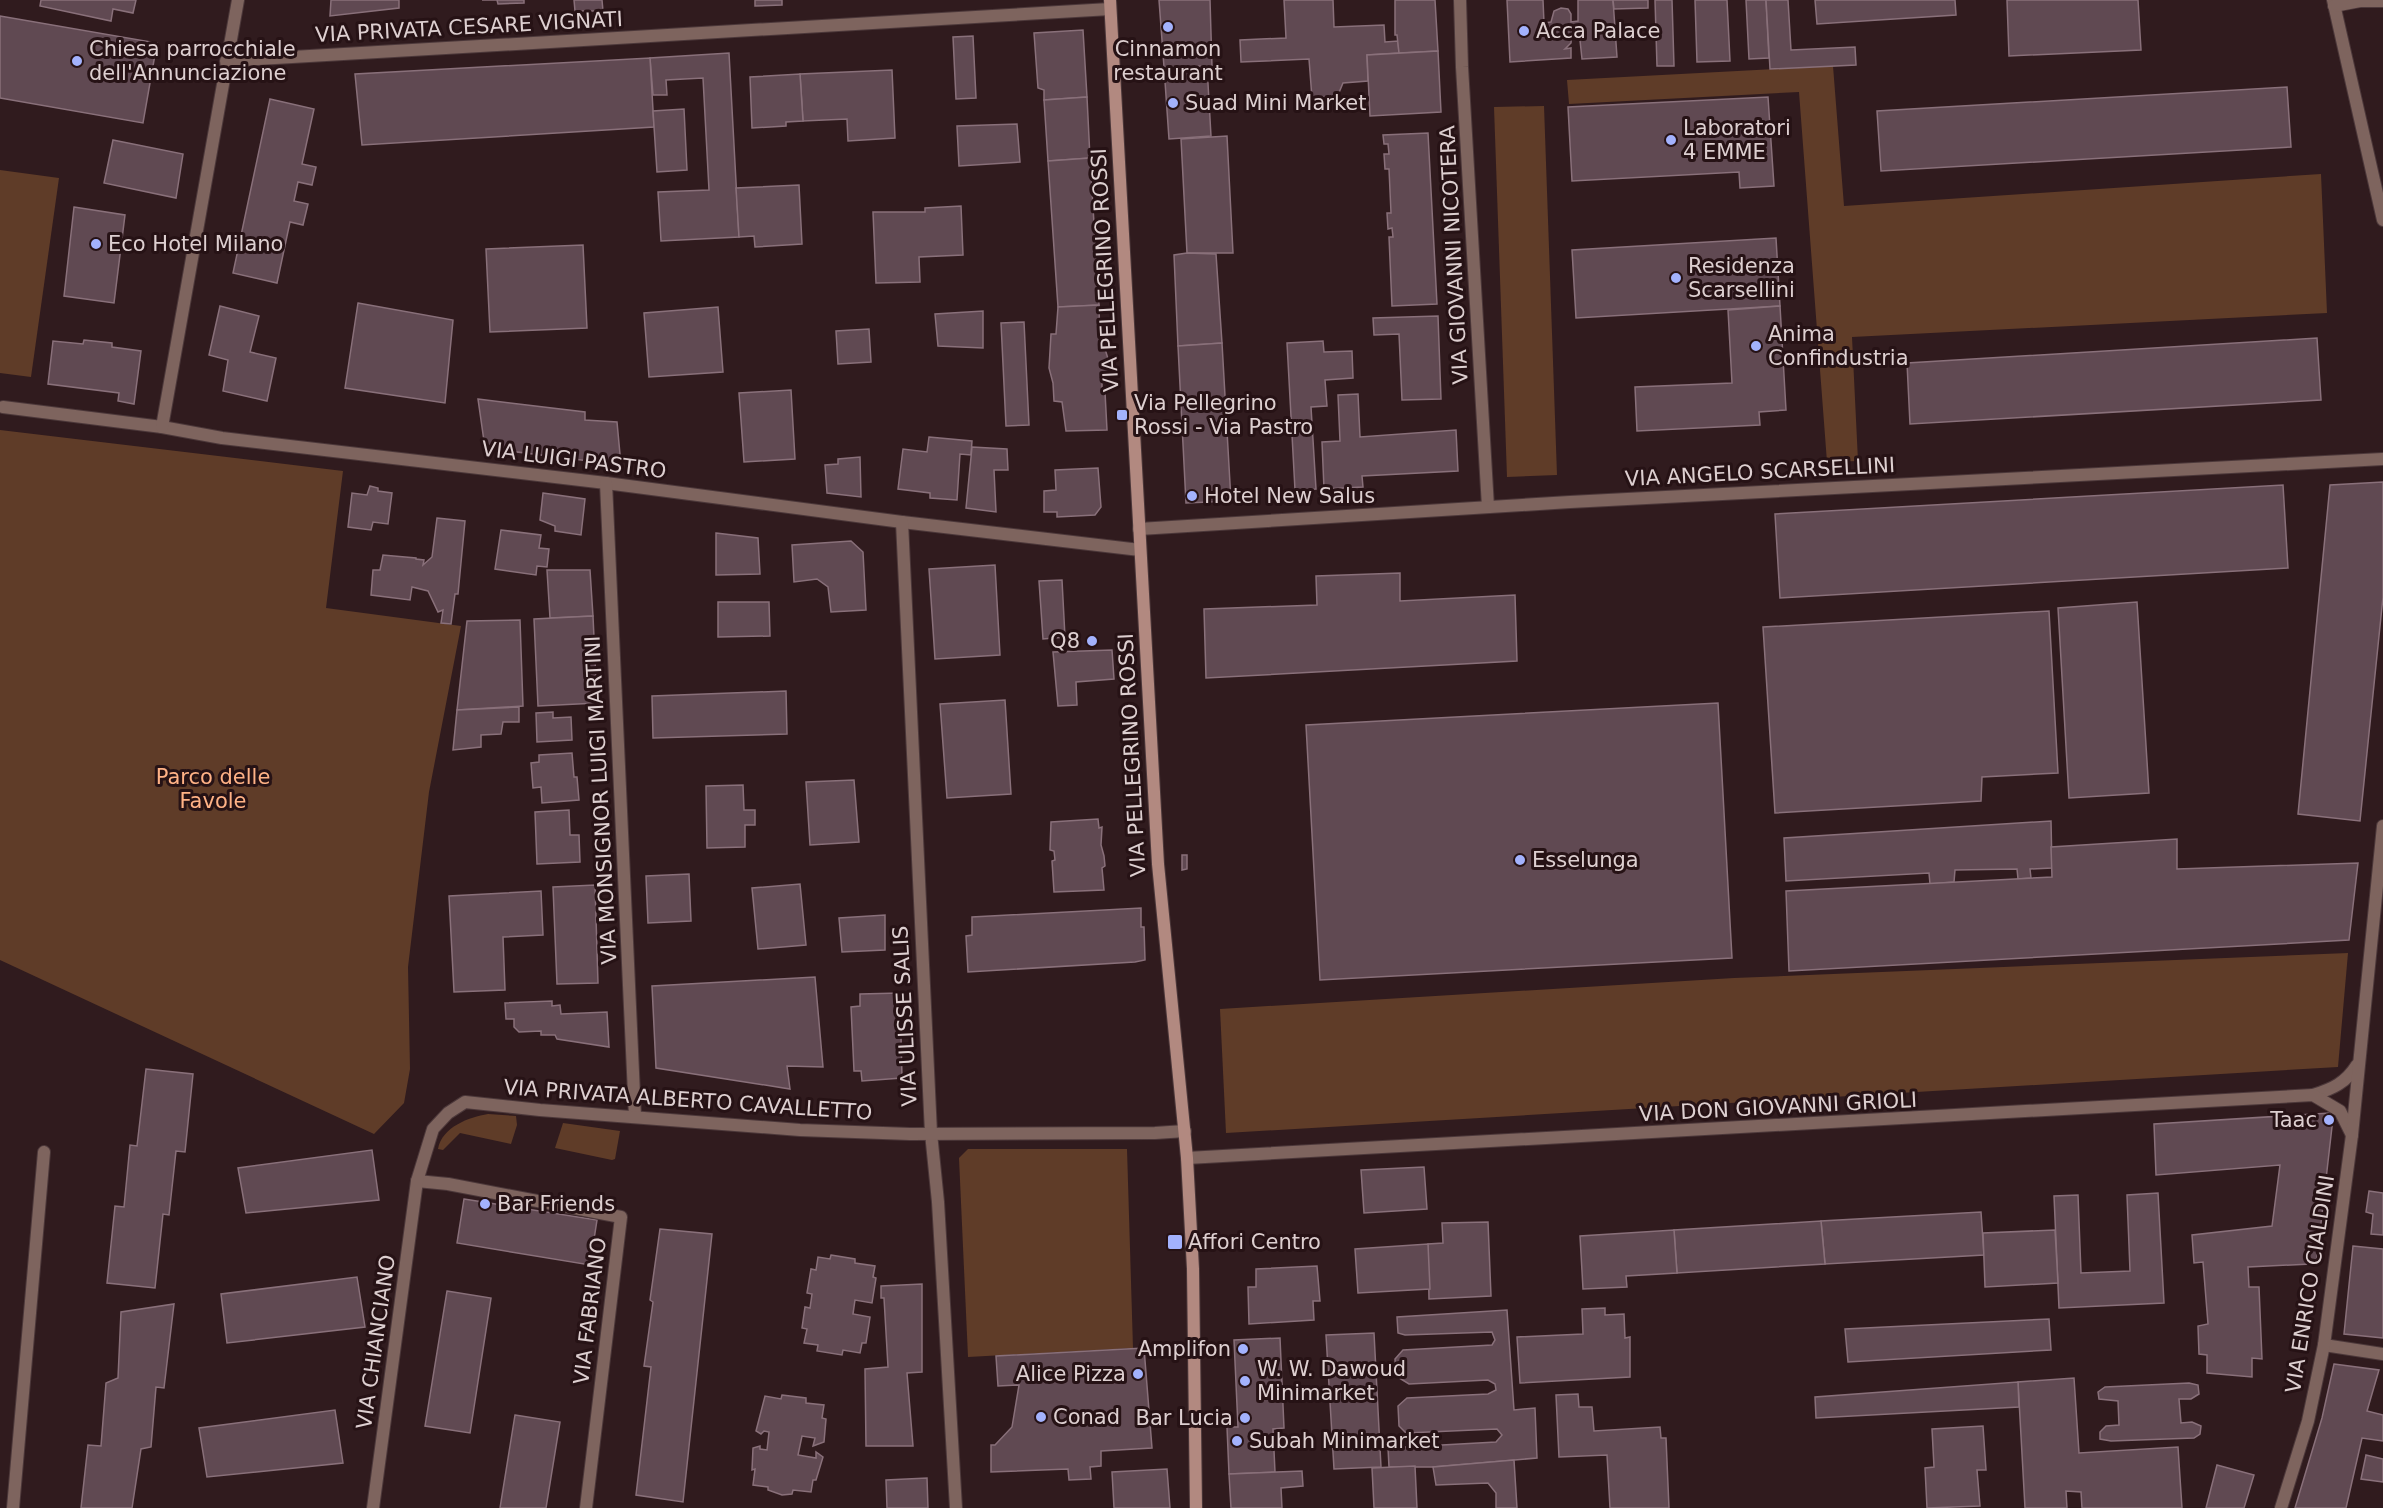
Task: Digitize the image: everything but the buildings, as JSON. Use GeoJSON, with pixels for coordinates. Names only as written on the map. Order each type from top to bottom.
{"type":"FeatureCollection","features":[{"type":"Feature","properties":{"kind":"main road","name":"VIA PELLEGRINO ROSSI"},"geometry":{"type":"LineString","coordinates":[[1110,4],[1158,864],[1187,1158],[1192,1269],[1196,1508]]}},
{"type":"Feature","properties":{"kind":"street"},"geometry":{"type":"LineString","coordinates":[[162,427],[238,0]]}},
{"type":"Feature","properties":{"kind":"street","name":"VIA GIOVANNI NICOTERA"},"geometry":{"type":"LineString","coordinates":[[1460,0],[1488,507]]}},
{"type":"Feature","properties":{"kind":"street"},"geometry":{"type":"LineString","coordinates":[[2383,1],[2333,3],[2383,220]]}},
{"type":"Feature","properties":{"kind":"street","name":"VIA PRIVATA CESARE VIGNATI"},"geometry":{"type":"LineString","coordinates":[[226,61],[1110,4]]}},
{"type":"Feature","properties":{"kind":"street","name":"VIA LUIGI PASTRO"},"geometry":{"type":"LineString","coordinates":[[3,407],[162,427],[222,438],[606,483],[902,522],[1140,550]]}},
{"type":"Feature","properties":{"kind":"street","name":"VIA ANGELO SCARSELLINI"},"geometry":{"type":"LineString","coordinates":[[1139,529],[1488,507],[2383,459]]}},
{"type":"Feature","properties":{"kind":"street","name":"VIA MONSIGNOR LUIGI MARTINI"},"geometry":{"type":"LineString","coordinates":[[606,483],[635,1116]]}},
{"type":"Feature","properties":{"kind":"street","name":"VIA ULISSE SALIS"},"geometry":{"type":"LineString","coordinates":[[902,522],[931,1133],[938,1202],[956,1508]]}},
{"type":"Feature","properties":{"kind":"street","name":"VIA ENRICO CIALDINI"},"geometry":{"type":"LineString","coordinates":[[2281,1508],[2308,1420],[2324,1345],[2352,1135],[2383,826]]}},
{"type":"Feature","properties":{"kind":"street"},"geometry":{"type":"LineString","coordinates":[[2313,1095],[2337,1087],[2345,1081],[2359,1061]]}},
{"type":"Feature","properties":{"kind":"street"},"geometry":{"type":"LineString","coordinates":[[2313,1095],[2340,1111],[2352,1135]]}},
{"type":"Feature","properties":{"kind":"street","name":"VIA DON GIOVANNI GRIOLI"},"geometry":{"type":"LineString","coordinates":[[1187,1158],[2313,1095]]}},
{"type":"Feature","properties":{"kind":"street","name":"VIA PRIVATA ALBERTO CAVALLETTO"},"geometry":{"type":"LineString","coordinates":[[417,1180],[432,1129],[448,1113],[465,1102],[800,1130],[931,1133],[1185,1131]]}},
{"type":"Feature","properties":{"kind":"street"},"geometry":{"type":"LineString","coordinates":[[13,1508],[44,1152]]}},
{"type":"Feature","properties":{"kind":"street","name":"VIA CHIANCIANO"},"geometry":{"type":"LineString","coordinates":[[373,1508],[417,1180]]}},
{"type":"Feature","properties":{"kind":"street","name":"VIA FABRIANO"},"geometry":{"type":"LineString","coordinates":[[417,1180],[621,1217],[586,1508]]}},
{"type":"Feature","properties":{"kind":"street"},"geometry":{"type":"LineString","coordinates":[[2324,1345],[2383,1354]]}},
{"type":"Feature","properties":{"kind":"green space"},"geometry":{"type":"Polygon","coordinates":[[[1833,66],[1844,206],[2321,174],[2327,313],[1852,337],[1858,461],[1827,462],[1799,92],[1569,104],[1567,80],[1833,66]]]}},
{"type":"Feature","properties":{"kind":"green space"},"geometry":{"type":"Polygon","coordinates":[[[1544,106],[1557,475],[1507,477],[1494,107],[1544,106]]]}},
{"type":"Feature","properties":{"kind":"green space"},"geometry":{"type":"Polygon","coordinates":[[[0,170],[59,178],[31,377],[0,373],[0,170]]]}},
{"type":"Feature","properties":{"kind":"green space","name":"Parco delle Favole"},"geometry":{"type":"Polygon","coordinates":[[[0,430],[343,471],[326,608],[461,626],[429,792],[408,967],[410,1069],[404,1103],[374,1134],[0,960],[0,430]]]}},
{"type":"Feature","properties":{"kind":"green space"},"geometry":{"type":"Polygon","coordinates":[[[2348,953],[2338,1067],[1226,1133],[1220,1009],[1734,978],[2348,953]]]}},
{"type":"Feature","properties":{"kind":"green space"},"geometry":{"type":"Polygon","coordinates":[[[488,1114],[516,1116],[517,1125],[511,1144],[460,1133],[443,1150],[438,1149],[445,1135],[457,1124],[488,1114]]]}},
{"type":"Feature","properties":{"kind":"green space"},"geometry":{"type":"Polygon","coordinates":[[[563,1123],[620,1131],[615,1159],[555,1148],[563,1123]]]}},
{"type":"Feature","properties":{"kind":"green space"},"geometry":{"type":"Polygon","coordinates":[[[968,1149],[1127,1149],[1133,1348],[968,1357],[959,1158],[968,1149]]]}},
{"type":"Feature","properties":{"kind":"place","name":"Cinnamon restaurant"},"geometry":{"type":"Point","coordinates":[1168,27]}},
{"type":"Feature","properties":{"kind":"place","name":"Acca Palace"},"geometry":{"type":"Point","coordinates":[1524,31]}},
{"type":"Feature","properties":{"kind":"place","name":"Chiesa parrocchiale dell'Annunciazione"},"geometry":{"type":"Point","coordinates":[77,61]}},
{"type":"Feature","properties":{"kind":"place","name":"Suad Mini Market"},"geometry":{"type":"Point","coordinates":[1173,103]}},
{"type":"Feature","properties":{"kind":"place","name":"Laboratori 4 EMME"},"geometry":{"type":"Point","coordinates":[1671,140]}},
{"type":"Feature","properties":{"kind":"place","name":"Eco Hotel Milano"},"geometry":{"type":"Point","coordinates":[96,244]}},
{"type":"Feature","properties":{"kind":"place","name":"Residenza Scarsellini"},"geometry":{"type":"Point","coordinates":[1676,278]}},
{"type":"Feature","properties":{"kind":"place","name":"Anima Confindustria"},"geometry":{"type":"Point","coordinates":[1756,346]}},
{"type":"Feature","properties":{"kind":"place","name":"Via Pellegrino Rossi - Via Pastro"},"geometry":{"type":"Point","coordinates":[1122,415]}},
{"type":"Feature","properties":{"kind":"place","name":"Hotel New Salus"},"geometry":{"type":"Point","coordinates":[1192,496]}},
{"type":"Feature","properties":{"kind":"place","name":"Q8"},"geometry":{"type":"Point","coordinates":[1092,641]}},
{"type":"Feature","properties":{"kind":"place","name":"Esselunga"},"geometry":{"type":"Point","coordinates":[1520,860]}},
{"type":"Feature","properties":{"kind":"place","name":"Taac"},"geometry":{"type":"Point","coordinates":[2329,1120]}},
{"type":"Feature","properties":{"kind":"place","name":"Bar Friends"},"geometry":{"type":"Point","coordinates":[485,1204]}},
{"type":"Feature","properties":{"kind":"place","name":"Affori Centro"},"geometry":{"type":"Point","coordinates":[1175,1242]}},
{"type":"Feature","properties":{"kind":"place","name":"Amplifon"},"geometry":{"type":"Point","coordinates":[1243,1349]}},
{"type":"Feature","properties":{"kind":"place","name":"Alice Pizza"},"geometry":{"type":"Point","coordinates":[1138,1374]}},
{"type":"Feature","properties":{"kind":"place","name":"W. W. Dawoud Minimarket"},"geometry":{"type":"Point","coordinates":[1245,1381]}},
{"type":"Feature","properties":{"kind":"place","name":"Conad"},"geometry":{"type":"Point","coordinates":[1041,1417]}},
{"type":"Feature","properties":{"kind":"place","name":"Bar Lucia"},"geometry":{"type":"Point","coordinates":[1245,1418]}},
{"type":"Feature","properties":{"kind":"place","name":"Subah Minimarket"},"geometry":{"type":"Point","coordinates":[1237,1441]}}]}
